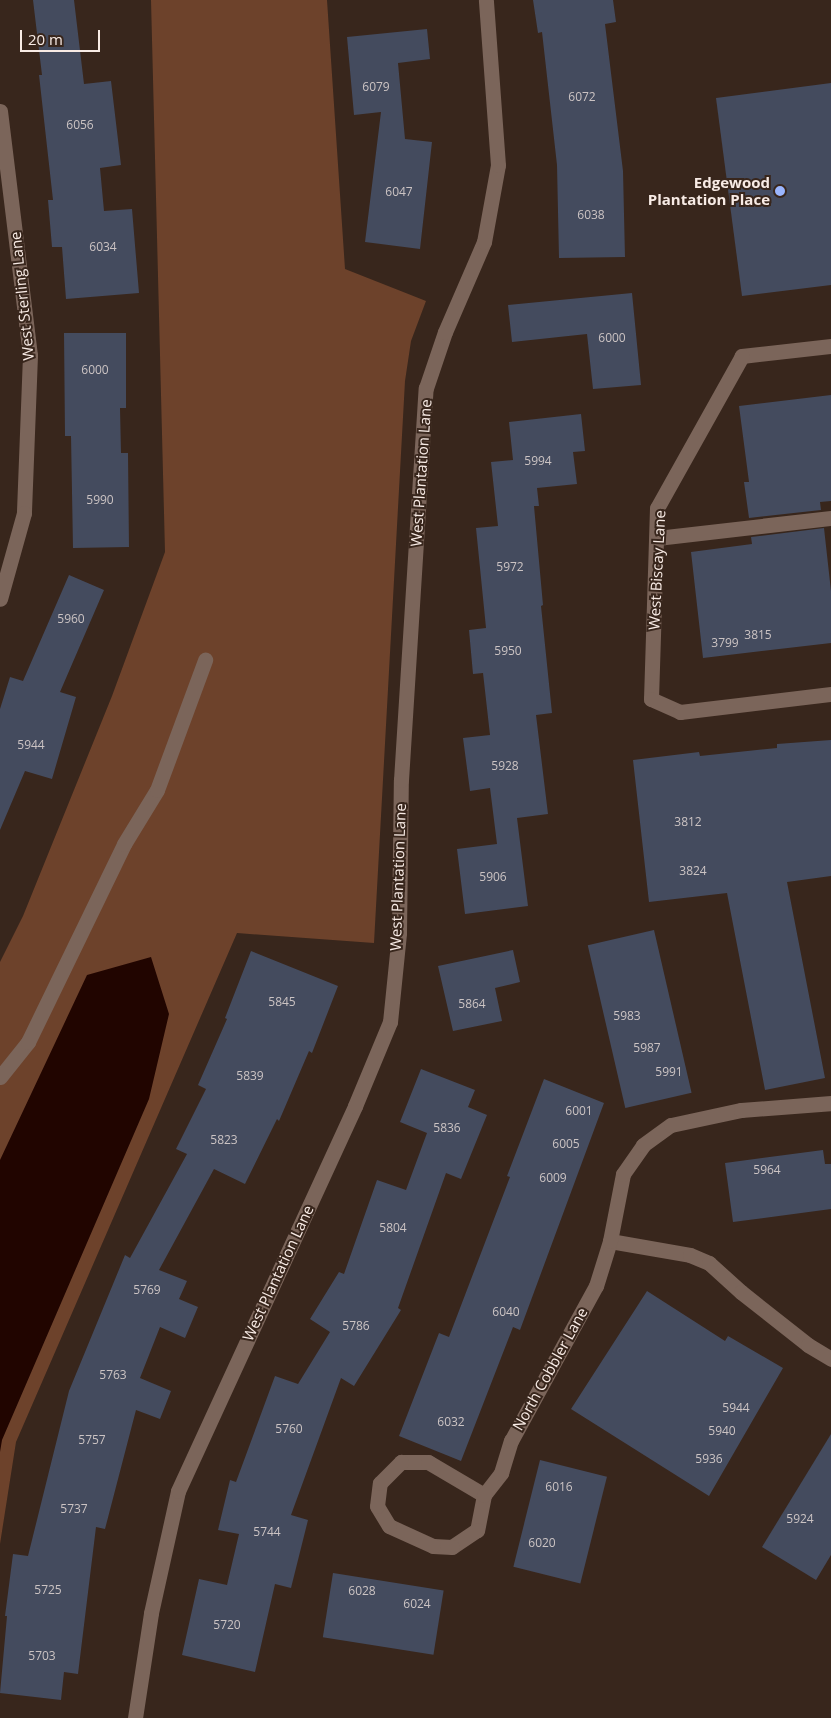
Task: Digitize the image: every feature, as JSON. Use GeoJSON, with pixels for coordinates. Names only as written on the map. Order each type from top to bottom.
{"type":"FeatureCollection","features":[{"type":"Feature","properties":{"kind":"street","name":"West Plantation Lane"},"geometry":{"type":"LineString","coordinates":[[135,1718],[151,1613],[178,1491],[356,1106],[390,1022],[399,933],[401,780],[426,388],[445,332],[484,242],[498,165],[486,0]]}},
{"type":"Feature","properties":{"kind":"street","name":"West Sterling Lane"},"geometry":{"type":"LineString","coordinates":[[0,111],[30,355],[24,513],[0,599]]}},
{"type":"Feature","properties":{"kind":"street","name":"West Biscay Lane"},"geometry":{"type":"LineString","coordinates":[[831,346],[742,356],[657,508],[651,698],[680,712],[831,694]]}},
{"type":"Feature","properties":{"kind":"street"},"geometry":{"type":"LineString","coordinates":[[657,538],[831,518]]}},
{"type":"Feature","properties":{"kind":"street"},"geometry":{"type":"LineString","coordinates":[[0,1077],[28,1042],[124,844],[157,790],[174,740],[206,660]]}},
{"type":"Feature","properties":{"kind":"street","name":"North Cobbler Lane"},"geometry":{"type":"LineString","coordinates":[[484,1495],[428,1462],[400,1462],[380,1483],[377,1506],[389,1526],[433,1546],[452,1547],[477,1530],[484,1495],[501,1473],[511,1441],[596,1286],[610,1241],[622,1174],[643,1145],[671,1125],[741,1110],[831,1102]]}},
{"type":"Feature","properties":{"kind":"street"},"geometry":{"type":"LineString","coordinates":[[610,1241],[690,1255],[709,1262],[741,1292],[808,1345],[831,1359]]}},
{"type":"Feature","properties":{"kind":"shaded area"},"geometry":{"type":"Polygon","coordinates":[[[151,0],[327,0],[345,269],[426,301],[411,341],[405,381],[374,943],[237,933],[16,1442],[0,1544],[0,962],[23,916],[112,696],[165,552],[151,0]]]}},
{"type":"Feature","properties":{"kind":"shaded area"},"geometry":{"type":"Polygon","coordinates":[[[151,957],[169,1014],[149,1099],[2,1440],[0,1452],[0,1160],[87,975],[151,957]]]}},
{"type":"Feature","properties":{"kind":"building"},"geometry":{"type":"Polygon","coordinates":[[[33,0],[74,0],[84,84],[111,81],[121,165],[100,168],[104,211],[132,209],[139,293],[66,299],[62,247],[52,247],[48,200],[53,200],[33,0]]]}},
{"type":"Feature","properties":{"kind":"building"},"geometry":{"type":"Polygon","coordinates":[[[533,0],[613,0],[616,22],[605,24],[623,171],[625,257],[559,258],[557,165],[542,32],[538,33],[533,0]]]}},
{"type":"Feature","properties":{"kind":"building"},"geometry":{"type":"Polygon","coordinates":[[[427,29],[430,59],[398,63],[405,139],[432,142],[420,249],[365,242],[381,112],[354,115],[347,37],[427,29]]]}},
{"type":"Feature","properties":{"kind":"building","name":"Edgewood Plantation Place"},"geometry":{"type":"Polygon","coordinates":[[[831,83],[831,285],[742,296],[716,98],[831,83]]]}},
{"type":"Feature","properties":{"kind":"building"},"geometry":{"type":"Polygon","coordinates":[[[632,293],[641,385],[593,389],[587,334],[512,342],[508,305],[632,293]]]}},
{"type":"Feature","properties":{"kind":"building"},"geometry":{"type":"Polygon","coordinates":[[[64,333],[126,333],[126,408],[120,408],[121,453],[128,453],[129,547],[73,548],[71,436],[65,436],[64,333]]]}},
{"type":"Feature","properties":{"kind":"building"},"geometry":{"type":"Polygon","coordinates":[[[831,395],[831,501],[820,502],[821,510],[749,518],[744,482],[749,482],[739,406],[831,395]]]}},
{"type":"Feature","properties":{"kind":"building"},"geometry":{"type":"Polygon","coordinates":[[[581,414],[585,451],[573,452],[577,484],[537,488],[539,506],[534,506],[543,605],[541,606],[552,713],[536,715],[548,814],[517,818],[528,906],[465,914],[457,849],[497,844],[490,788],[470,791],[463,738],[490,735],[483,673],[473,674],[469,630],[486,628],[476,528],[498,526],[491,462],[513,460],[509,422],[581,414]]]}},
{"type":"Feature","properties":{"kind":"building"},"geometry":{"type":"Polygon","coordinates":[[[824,528],[831,591],[831,643],[703,658],[691,552],[752,544],[751,537],[824,528]]]}},
{"type":"Feature","properties":{"kind":"building"},"geometry":{"type":"Polygon","coordinates":[[[69,575],[104,590],[60,692],[76,697],[52,779],[25,771],[0,830],[0,709],[10,677],[23,681],[69,575]]]}},
{"type":"Feature","properties":{"kind":"building"},"geometry":{"type":"Polygon","coordinates":[[[831,740],[831,876],[787,882],[825,1078],[765,1090],[727,893],[649,902],[633,760],[699,752],[700,756],[777,748],[777,744],[831,740]]]}},
{"type":"Feature","properties":{"kind":"building"},"geometry":{"type":"Polygon","coordinates":[[[654,930],[692,1093],[625,1108],[588,945],[654,930]]]}},
{"type":"Feature","properties":{"kind":"building"},"geometry":{"type":"Polygon","coordinates":[[[513,950],[520,982],[495,988],[502,1021],[453,1031],[438,966],[513,950]]]}},
{"type":"Feature","properties":{"kind":"building"},"geometry":{"type":"Polygon","coordinates":[[[251,951],[338,986],[312,1053],[309,1051],[279,1121],[277,1119],[245,1184],[214,1169],[159,1270],[187,1281],[179,1299],[198,1307],[185,1338],[160,1327],[140,1378],[171,1391],[160,1419],[136,1410],[105,1529],[96,1527],[78,1674],[64,1672],[61,1700],[0,1693],[7,1616],[5,1616],[13,1554],[28,1556],[69,1391],[125,1255],[130,1258],[187,1154],[176,1149],[206,1089],[198,1085],[227,1019],[225,1018],[251,951]]]}},
{"type":"Feature","properties":{"kind":"building"},"geometry":{"type":"Polygon","coordinates":[[[421,1069],[475,1090],[468,1107],[487,1115],[461,1179],[446,1173],[398,1308],[401,1310],[354,1386],[341,1378],[291,1515],[308,1520],[291,1588],[275,1584],[255,1672],[182,1655],[199,1579],[227,1585],[239,1534],[218,1530],[230,1480],[236,1482],[275,1376],[298,1384],[330,1332],[310,1319],[339,1272],[344,1274],[377,1180],[406,1190],[427,1133],[400,1122],[421,1069]]]}},
{"type":"Feature","properties":{"kind":"building"},"geometry":{"type":"Polygon","coordinates":[[[544,1079],[604,1103],[520,1330],[513,1327],[461,1461],[399,1436],[439,1333],[449,1337],[510,1177],[507,1176],[544,1079]]]}},
{"type":"Feature","properties":{"kind":"building"},"geometry":{"type":"Polygon","coordinates":[[[823,1150],[825,1164],[831,1164],[831,1209],[733,1222],[725,1163],[823,1150]]]}},
{"type":"Feature","properties":{"kind":"building"},"geometry":{"type":"Polygon","coordinates":[[[647,1291],[725,1341],[728,1336],[783,1368],[709,1496],[571,1409],[647,1291]]]}},
{"type":"Feature","properties":{"kind":"building"},"geometry":{"type":"Polygon","coordinates":[[[831,1434],[831,1555],[816,1580],[762,1547],[831,1434]]]}},
{"type":"Feature","properties":{"kind":"building"},"geometry":{"type":"Polygon","coordinates":[[[540,1460],[607,1477],[580,1583],[513,1567],[540,1460]]]}},
{"type":"Feature","properties":{"kind":"building"},"geometry":{"type":"Polygon","coordinates":[[[333,1573],[444,1591],[433,1655],[323,1637],[333,1573]]]}},
{"type":"Feature","properties":{"kind":"place","name":"Edgewood Plantation Place"},"geometry":{"type":"Point","coordinates":[780,191]}}]}
